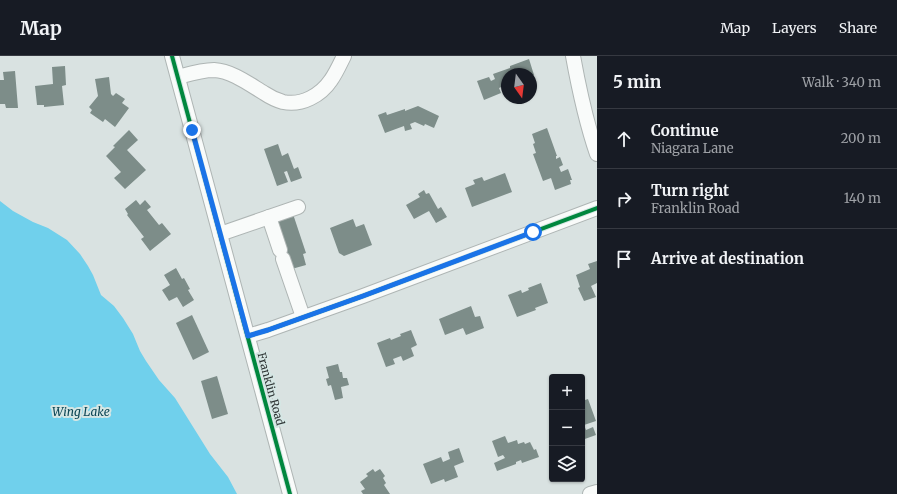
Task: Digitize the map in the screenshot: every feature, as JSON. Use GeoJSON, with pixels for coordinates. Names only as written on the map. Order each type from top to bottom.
{"type":"FeatureCollection","features":[{"type":"Feature","properties":{"kind":"street","name":"Franklin Road"},"geometry":{"type":"LineString","coordinates":[[172,56],[290,494]]}},
{"type":"Feature","properties":{"kind":"street"},"geometry":{"type":"LineString","coordinates":[[178,77],[214,70],[227,73],[238,78],[284,102],[301,102],[310,99],[326,87],[335,74],[344,56]]}},
{"type":"Feature","properties":{"kind":"street"},"geometry":{"type":"LineString","coordinates":[[573,56],[586,118],[597,154]]}},
{"type":"Feature","properties":{"kind":"street"},"geometry":{"type":"LineString","coordinates":[[220,234],[298,208]]}},
{"type":"Feature","properties":{"kind":"street"},"geometry":{"type":"LineString","coordinates":[[248,336],[268,330],[597,208]]}},
{"type":"Feature","properties":{"kind":"street"},"geometry":{"type":"LineString","coordinates":[[269,217],[303,317]]}},
{"type":"Feature","properties":{"kind":"street"},"geometry":{"type":"LineString","coordinates":[[590,494],[597,492]]}},
{"type":"Feature","properties":{"kind":"water","name":"Wing Lake"},"geometry":{"type":"Polygon","coordinates":[[[0,201],[13,211],[48,228],[67,240],[80,254],[93,275],[101,295],[114,306],[123,318],[133,334],[146,361],[159,380],[175,398],[210,454],[228,477],[237,494],[0,494],[0,201]]]}},
{"type":"Feature","properties":{"kind":"building"},"geometry":{"type":"Polygon","coordinates":[[[529,59],[532,68],[510,68],[510,66],[529,59]]]}},
{"type":"Feature","properties":{"kind":"building"},"geometry":{"type":"Polygon","coordinates":[[[65,66],[66,85],[62,86],[64,105],[44,107],[44,105],[37,105],[35,86],[53,84],[52,67],[65,66]]]}},
{"type":"Feature","properties":{"kind":"building"},"geometry":{"type":"Polygon","coordinates":[[[15,71],[18,108],[6,108],[5,104],[0,104],[0,80],[4,80],[3,72],[15,71]]]}},
{"type":"Feature","properties":{"kind":"building"},"geometry":{"type":"Polygon","coordinates":[[[501,71],[501,87],[499,88],[501,93],[484,100],[477,81],[489,77],[491,81],[495,79],[493,74],[501,71]]]}},
{"type":"Feature","properties":{"kind":"building"},"geometry":{"type":"Polygon","coordinates":[[[109,77],[111,94],[113,96],[116,93],[125,99],[122,103],[129,108],[115,127],[105,119],[103,122],[90,113],[92,110],[89,107],[98,96],[95,79],[109,77]]]}},
{"type":"Feature","properties":{"kind":"building"},"geometry":{"type":"Polygon","coordinates":[[[418,106],[439,116],[434,128],[415,122],[410,124],[412,129],[405,131],[404,126],[385,133],[378,115],[386,112],[387,115],[405,109],[405,111],[418,106]]]}},
{"type":"Feature","properties":{"kind":"building"},"geometry":{"type":"Polygon","coordinates":[[[547,128],[557,156],[556,159],[560,157],[563,165],[559,167],[561,172],[568,169],[572,180],[570,180],[571,184],[555,190],[551,178],[543,181],[533,154],[536,153],[532,134],[547,128]]]}},
{"type":"Feature","properties":{"kind":"building"},"geometry":{"type":"Polygon","coordinates":[[[129,130],[138,140],[127,150],[146,170],[125,189],[114,178],[121,172],[106,156],[115,147],[113,146],[129,130]]]}},
{"type":"Feature","properties":{"kind":"building"},"geometry":{"type":"Polygon","coordinates":[[[278,144],[282,156],[288,153],[294,169],[298,167],[302,178],[291,182],[287,171],[284,172],[288,182],[277,186],[264,149],[278,144]]]}},
{"type":"Feature","properties":{"kind":"building"},"geometry":{"type":"Polygon","coordinates":[[[505,173],[512,192],[472,207],[465,188],[475,184],[473,180],[482,177],[484,181],[505,173]]]}},
{"type":"Feature","properties":{"kind":"building"},"geometry":{"type":"Polygon","coordinates":[[[424,190],[426,194],[429,193],[438,209],[441,207],[447,217],[436,223],[429,211],[414,219],[406,205],[420,197],[418,194],[424,190]]]}},
{"type":"Feature","properties":{"kind":"building"},"geometry":{"type":"Polygon","coordinates":[[[136,200],[140,205],[145,200],[151,207],[147,210],[159,225],[162,223],[171,234],[150,251],[141,239],[144,237],[127,215],[128,214],[125,209],[136,200]]]}},
{"type":"Feature","properties":{"kind":"building"},"geometry":{"type":"Polygon","coordinates":[[[293,214],[306,253],[303,254],[306,265],[288,270],[278,260],[275,251],[277,222],[282,220],[282,218],[293,214]]]}},
{"type":"Feature","properties":{"kind":"building"},"geometry":{"type":"Polygon","coordinates":[[[353,219],[356,227],[364,224],[372,245],[344,256],[339,253],[330,228],[353,219]]]}},
{"type":"Feature","properties":{"kind":"building"},"geometry":{"type":"Polygon","coordinates":[[[597,261],[597,283],[591,286],[596,297],[584,301],[578,288],[580,287],[576,275],[590,269],[588,264],[597,261]]]}},
{"type":"Feature","properties":{"kind":"building"},"geometry":{"type":"Polygon","coordinates":[[[176,268],[182,279],[184,278],[190,289],[188,290],[194,300],[183,307],[177,297],[169,301],[162,290],[170,285],[164,275],[176,268]]]}},
{"type":"Feature","properties":{"kind":"building"},"geometry":{"type":"Polygon","coordinates":[[[541,283],[548,303],[535,308],[536,310],[517,317],[508,295],[521,290],[522,293],[529,290],[528,288],[541,283]]]}},
{"type":"Feature","properties":{"kind":"building"},"geometry":{"type":"Polygon","coordinates":[[[471,306],[475,317],[480,316],[484,328],[466,335],[463,328],[445,335],[439,319],[471,306]]]}},
{"type":"Feature","properties":{"kind":"building"},"geometry":{"type":"Polygon","coordinates":[[[192,315],[209,352],[193,360],[176,323],[192,315]]]}},
{"type":"Feature","properties":{"kind":"building"},"geometry":{"type":"Polygon","coordinates":[[[411,330],[417,345],[411,348],[414,356],[403,361],[401,356],[393,359],[395,364],[386,367],[377,343],[390,338],[391,340],[401,336],[400,334],[411,330]]]}},
{"type":"Feature","properties":{"kind":"building"},"geometry":{"type":"Polygon","coordinates":[[[338,364],[343,378],[347,378],[349,385],[341,387],[343,398],[335,400],[331,385],[328,386],[326,379],[329,378],[326,367],[338,364]]]}},
{"type":"Feature","properties":{"kind":"building"},"geometry":{"type":"Polygon","coordinates":[[[217,376],[228,414],[212,419],[201,381],[217,376]]]}},
{"type":"Feature","properties":{"kind":"building"},"geometry":{"type":"Polygon","coordinates":[[[588,399],[596,421],[585,425],[585,410],[585,400],[588,399]]]}},
{"type":"Feature","properties":{"kind":"building"},"geometry":{"type":"Polygon","coordinates":[[[593,427],[596,435],[585,439],[585,428],[586,430],[593,427]]]}},
{"type":"Feature","properties":{"kind":"building"},"geometry":{"type":"Polygon","coordinates":[[[505,436],[508,443],[517,440],[518,444],[530,442],[534,450],[536,449],[539,457],[522,463],[521,460],[516,462],[516,464],[497,471],[494,463],[505,458],[503,455],[498,457],[492,441],[505,436]]]}},
{"type":"Feature","properties":{"kind":"building"},"geometry":{"type":"Polygon","coordinates":[[[459,448],[464,462],[454,466],[458,477],[445,482],[444,479],[431,484],[423,464],[441,457],[443,462],[450,459],[448,452],[459,448]]]}},
{"type":"Feature","properties":{"kind":"building"},"geometry":{"type":"Polygon","coordinates":[[[373,469],[375,472],[380,469],[385,476],[383,478],[386,483],[384,485],[390,494],[363,494],[361,491],[365,489],[360,482],[368,476],[366,474],[373,469]]]}},
{"type":"Feature","properties":{"kind":"cycle path"},"geometry":{"type":"LineString","coordinates":[[172,56],[290,494]]}},
{"type":"Feature","properties":{"kind":"cycle path"},"geometry":{"type":"LineString","coordinates":[[248,336],[363,296],[597,208]]}},
{"type":"Feature","properties":{"kind":"route"},"geometry":{"type":"LineString","coordinates":[[192,130],[248,336],[363,296],[533,232]]}}]}
